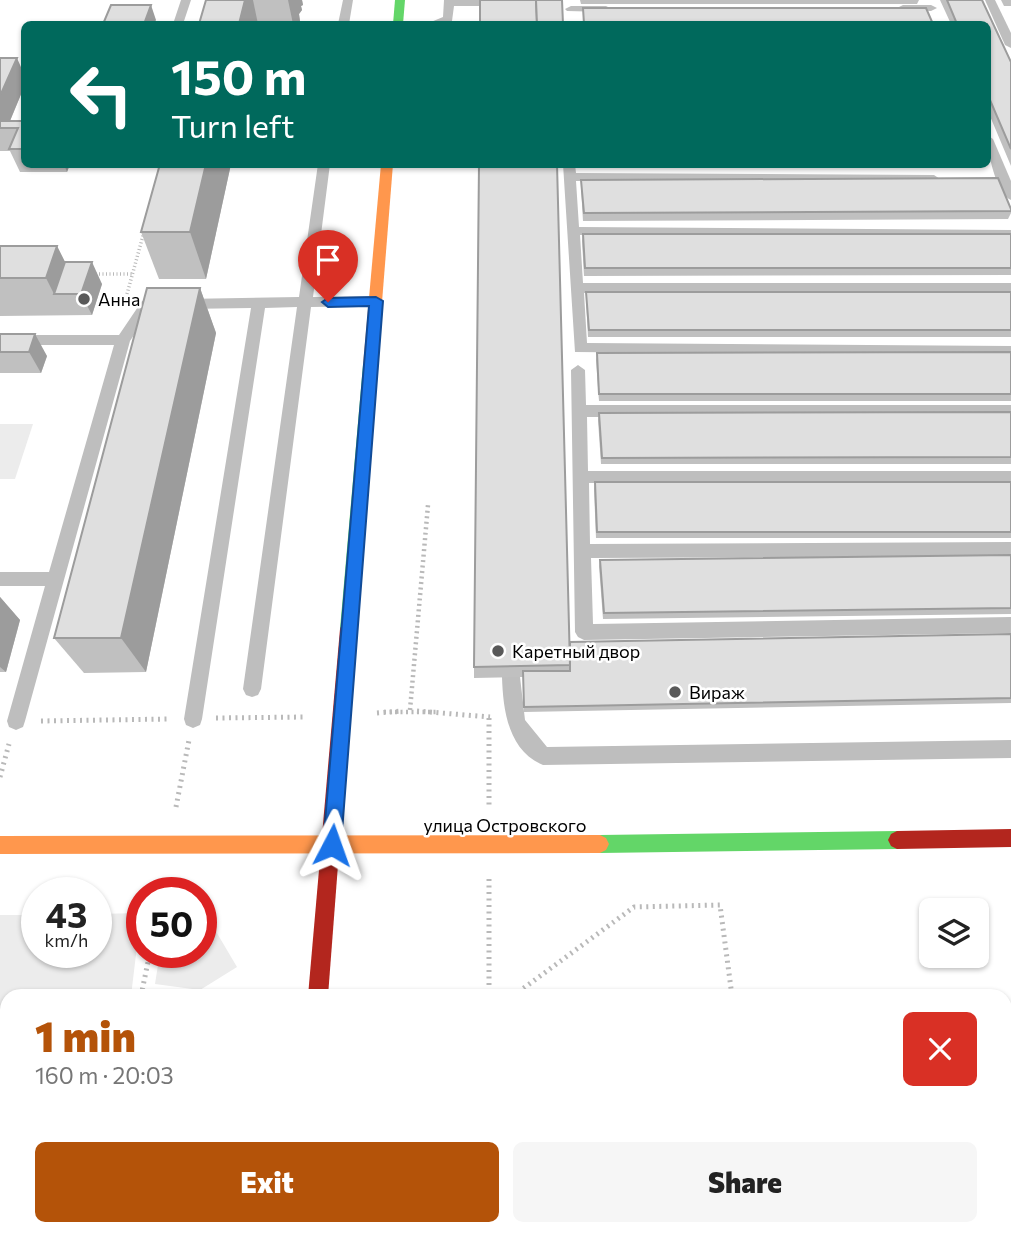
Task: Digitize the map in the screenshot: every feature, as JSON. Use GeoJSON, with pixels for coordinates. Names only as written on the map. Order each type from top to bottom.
{"type":"FeatureCollection","features":[{"type":"Feature","properties":{"kind":"main road"},"geometry":{"type":"LineString","coordinates":[[398,21],[400,0]]}},
{"type":"Feature","properties":{"kind":"main road"},"geometry":{"type":"LineString","coordinates":[[319,989],[387,168]]}},
{"type":"Feature","properties":{"kind":"main road","name":"улица Островского"},"geometry":{"type":"LineString","coordinates":[[0,845],[332,845],[1011,838]]}},
{"type":"Feature","properties":{"kind":"lane"},"geometry":{"type":"LineString","coordinates":[[179,21],[186,0]]}},
{"type":"Feature","properties":{"kind":"lane"},"geometry":{"type":"LineString","coordinates":[[344,21],[348,0]]}},
{"type":"Feature","properties":{"kind":"lane"},"geometry":{"type":"LineString","coordinates":[[989,0],[1011,44]]}},
{"type":"Feature","properties":{"kind":"lane"},"geometry":{"type":"LineString","coordinates":[[441,21],[448,19],[449,1],[481,3]]}},
{"type":"Feature","properties":{"kind":"lane"},"geometry":{"type":"LineString","coordinates":[[571,4],[612,9]]}},
{"type":"Feature","properties":{"kind":"lane"},"geometry":{"type":"LineString","coordinates":[[890,9],[931,8]]}},
{"type":"Feature","properties":{"kind":"lane"},"geometry":{"type":"LineString","coordinates":[[991,155],[997,179],[1011,196]]}},
{"type":"Feature","properties":{"kind":"lane"},"geometry":{"type":"LineString","coordinates":[[252,689],[323,168]]}},
{"type":"Feature","properties":{"kind":"lane"},"geometry":{"type":"LineString","coordinates":[[950,179],[569,171],[580,348],[1011,351]]}},
{"type":"Feature","properties":{"kind":"lane"},"geometry":{"type":"LineString","coordinates":[[573,231],[1011,234]]}},
{"type":"Feature","properties":{"kind":"lane"},"geometry":{"type":"LineString","coordinates":[[576,288],[1011,288]]}},
{"type":"Feature","properties":{"kind":"lane"},"geometry":{"type":"LineString","coordinates":[[16,721],[123,340],[147,304],[376,301]]}},
{"type":"Feature","properties":{"kind":"lane"},"geometry":{"type":"LineString","coordinates":[[193,719],[259,303]]}},
{"type":"Feature","properties":{"kind":"lane"},"geometry":{"type":"LineString","coordinates":[[0,340],[123,340]]}},
{"type":"Feature","properties":{"kind":"lane"},"geometry":{"type":"LineString","coordinates":[[578,370],[584,632],[1011,625]]}},
{"type":"Feature","properties":{"kind":"lane"},"geometry":{"type":"LineString","coordinates":[[579,411],[1011,411]]}},
{"type":"Feature","properties":{"kind":"lane"},"geometry":{"type":"LineString","coordinates":[[580,477],[1011,477]]}},
{"type":"Feature","properties":{"kind":"lane"},"geometry":{"type":"LineString","coordinates":[[582,551],[1011,549]]}},
{"type":"Feature","properties":{"kind":"lane"},"geometry":{"type":"LineString","coordinates":[[0,579],[55,579]]}},
{"type":"Feature","properties":{"kind":"lane"},"geometry":{"type":"LineString","coordinates":[[511,677],[512,718],[526,740],[543,756],[1011,749]]}},
{"type":"Feature","properties":{"kind":"path"},"geometry":{"type":"LineString","coordinates":[[146,226],[124,303],[147,304]]}},
{"type":"Feature","properties":{"kind":"path"},"geometry":{"type":"LineString","coordinates":[[79,274],[132,274]]}},
{"type":"Feature","properties":{"kind":"path"},"geometry":{"type":"LineString","coordinates":[[410,709],[428,505]]}},
{"type":"Feature","properties":{"kind":"path"},"geometry":{"type":"LineString","coordinates":[[0,777],[16,721],[341,717],[410,709],[512,718]]}},
{"type":"Feature","properties":{"kind":"path"},"geometry":{"type":"LineString","coordinates":[[523,989],[634,907],[720,905],[731,989]]}},
{"type":"Feature","properties":{"kind":"path"},"geometry":{"type":"LineString","coordinates":[[142,989],[147,968]]}},
{"type":"Feature","properties":{"kind":"shaded area"},"geometry":{"type":"Polygon","coordinates":[[[0,424],[33,424],[15,479],[0,479],[0,424]]]}},
{"type":"Feature","properties":{"kind":"shaded area"},"geometry":{"type":"Polygon","coordinates":[[[126,913],[126,968],[134,968],[132,989],[0,989],[0,915],[21,915],[21,968],[112,968],[112,914],[126,913]]]}},
{"type":"Feature","properties":{"kind":"shaded area"},"geometry":{"type":"Polygon","coordinates":[[[217,933],[237,967],[202,989],[155,984],[158,968],[217,968],[217,933]]]}},
{"type":"Feature","properties":{"kind":"building"},"geometry":{"type":"Polygon","coordinates":[[[206,0],[245,0],[240,21],[200,21],[206,0]]]}},
{"type":"Feature","properties":{"kind":"building"},"geometry":{"type":"Polygon","coordinates":[[[480,0],[536,0],[537,21],[480,21],[480,0]]]}},
{"type":"Feature","properties":{"kind":"building"},"geometry":{"type":"Polygon","coordinates":[[[536,0],[562,0],[563,21],[537,21],[536,0]]]}},
{"type":"Feature","properties":{"kind":"building"},"geometry":{"type":"Polygon","coordinates":[[[947,0],[982,0],[1011,62],[1011,149],[991,102],[991,21],[956,21],[947,0]]]}},
{"type":"Feature","properties":{"kind":"building"},"geometry":{"type":"Polygon","coordinates":[[[111,5],[151,5],[145,21],[104,21],[111,5]]]}},
{"type":"Feature","properties":{"kind":"building"},"geometry":{"type":"Polygon","coordinates":[[[583,8],[926,8],[932,21],[584,21],[583,8]]]}},
{"type":"Feature","properties":{"kind":"building"},"geometry":{"type":"Polygon","coordinates":[[[0,58],[17,58],[0,96],[0,58]]]}},
{"type":"Feature","properties":{"kind":"building"},"geometry":{"type":"Polygon","coordinates":[[[0,121],[21,121],[21,149],[9,149],[18,128],[0,128],[0,121]]]}},
{"type":"Feature","properties":{"kind":"building"},"geometry":{"type":"Polygon","coordinates":[[[159,168],[205,168],[190,232],[141,232],[159,168]]]}},
{"type":"Feature","properties":{"kind":"building"},"geometry":{"type":"Polygon","coordinates":[[[479,168],[557,168],[570,665],[474,667],[479,168]]]}},
{"type":"Feature","properties":{"kind":"building"},"geometry":{"type":"Polygon","coordinates":[[[998,178],[1011,211],[584,213],[581,180],[998,178]]]}},
{"type":"Feature","properties":{"kind":"building"},"geometry":{"type":"Polygon","coordinates":[[[583,234],[1011,234],[1011,268],[585,268],[583,234]]]}},
{"type":"Feature","properties":{"kind":"building"},"geometry":{"type":"Polygon","coordinates":[[[0,246],[57,246],[46,278],[0,278],[0,246]]]}},
{"type":"Feature","properties":{"kind":"building"},"geometry":{"type":"Polygon","coordinates":[[[65,262],[92,262],[81,294],[54,294],[65,262]]]}},
{"type":"Feature","properties":{"kind":"building"},"geometry":{"type":"Polygon","coordinates":[[[147,288],[200,288],[121,638],[54,638],[147,288]]]}},
{"type":"Feature","properties":{"kind":"building"},"geometry":{"type":"Polygon","coordinates":[[[586,292],[1011,292],[1011,330],[589,330],[586,292]]]}},
{"type":"Feature","properties":{"kind":"building"},"geometry":{"type":"Polygon","coordinates":[[[0,334],[35,334],[29,352],[0,352],[0,334]]]}},
{"type":"Feature","properties":{"kind":"building"},"geometry":{"type":"Polygon","coordinates":[[[1011,352],[1011,394],[599,394],[597,353],[1011,352]]]}},
{"type":"Feature","properties":{"kind":"building"},"geometry":{"type":"Polygon","coordinates":[[[1011,412],[1011,457],[602,458],[599,413],[1011,412]]]}},
{"type":"Feature","properties":{"kind":"building"},"geometry":{"type":"Polygon","coordinates":[[[595,482],[1011,482],[1011,532],[597,532],[595,482]]]}},
{"type":"Feature","properties":{"kind":"building"},"geometry":{"type":"Polygon","coordinates":[[[1011,555],[1011,608],[604,613],[600,560],[1011,555]]]}},
{"type":"Feature","properties":{"kind":"building"},"geometry":{"type":"Polygon","coordinates":[[[1011,634],[1011,698],[524,707],[523,671],[570,671],[570,642],[1011,634]]]}},
{"type":"Feature","properties":{"kind":"traffic: fast"},"geometry":{"type":"LineString","coordinates":[[398,21],[400,0]]}},
{"type":"Feature","properties":{"kind":"traffic: fast"},"geometry":{"type":"LineString","coordinates":[[348,629],[370,365]]}},
{"type":"Feature","properties":{"kind":"traffic: fast"},"geometry":{"type":"LineString","coordinates":[[600,844],[897,840]]}},
{"type":"Feature","properties":{"kind":"traffic: slow"},"geometry":{"type":"LineString","coordinates":[[370,365],[387,168]]}},
{"type":"Feature","properties":{"kind":"traffic: slow"},"geometry":{"type":"LineString","coordinates":[[0,845],[600,844]]}},
{"type":"Feature","properties":{"kind":"traffic: jam"},"geometry":{"type":"LineString","coordinates":[[319,989],[348,629]]}},
{"type":"Feature","properties":{"kind":"traffic: jam"},"geometry":{"type":"LineString","coordinates":[[897,840],[1011,838]]}},
{"type":"Feature","properties":{"kind":"place","name":"Анна"},"geometry":{"type":"Point","coordinates":[84,299]}},
{"type":"Feature","properties":{"kind":"place","name":"Каретный двор"},"geometry":{"type":"Point","coordinates":[498,651]}},
{"type":"Feature","properties":{"kind":"place","name":"Вираж"},"geometry":{"type":"Point","coordinates":[675,692]}},
{"type":"Feature","properties":{"kind":"route"},"geometry":{"type":"LineString","coordinates":[[328,302],[376,301],[332,845]]}}]}
